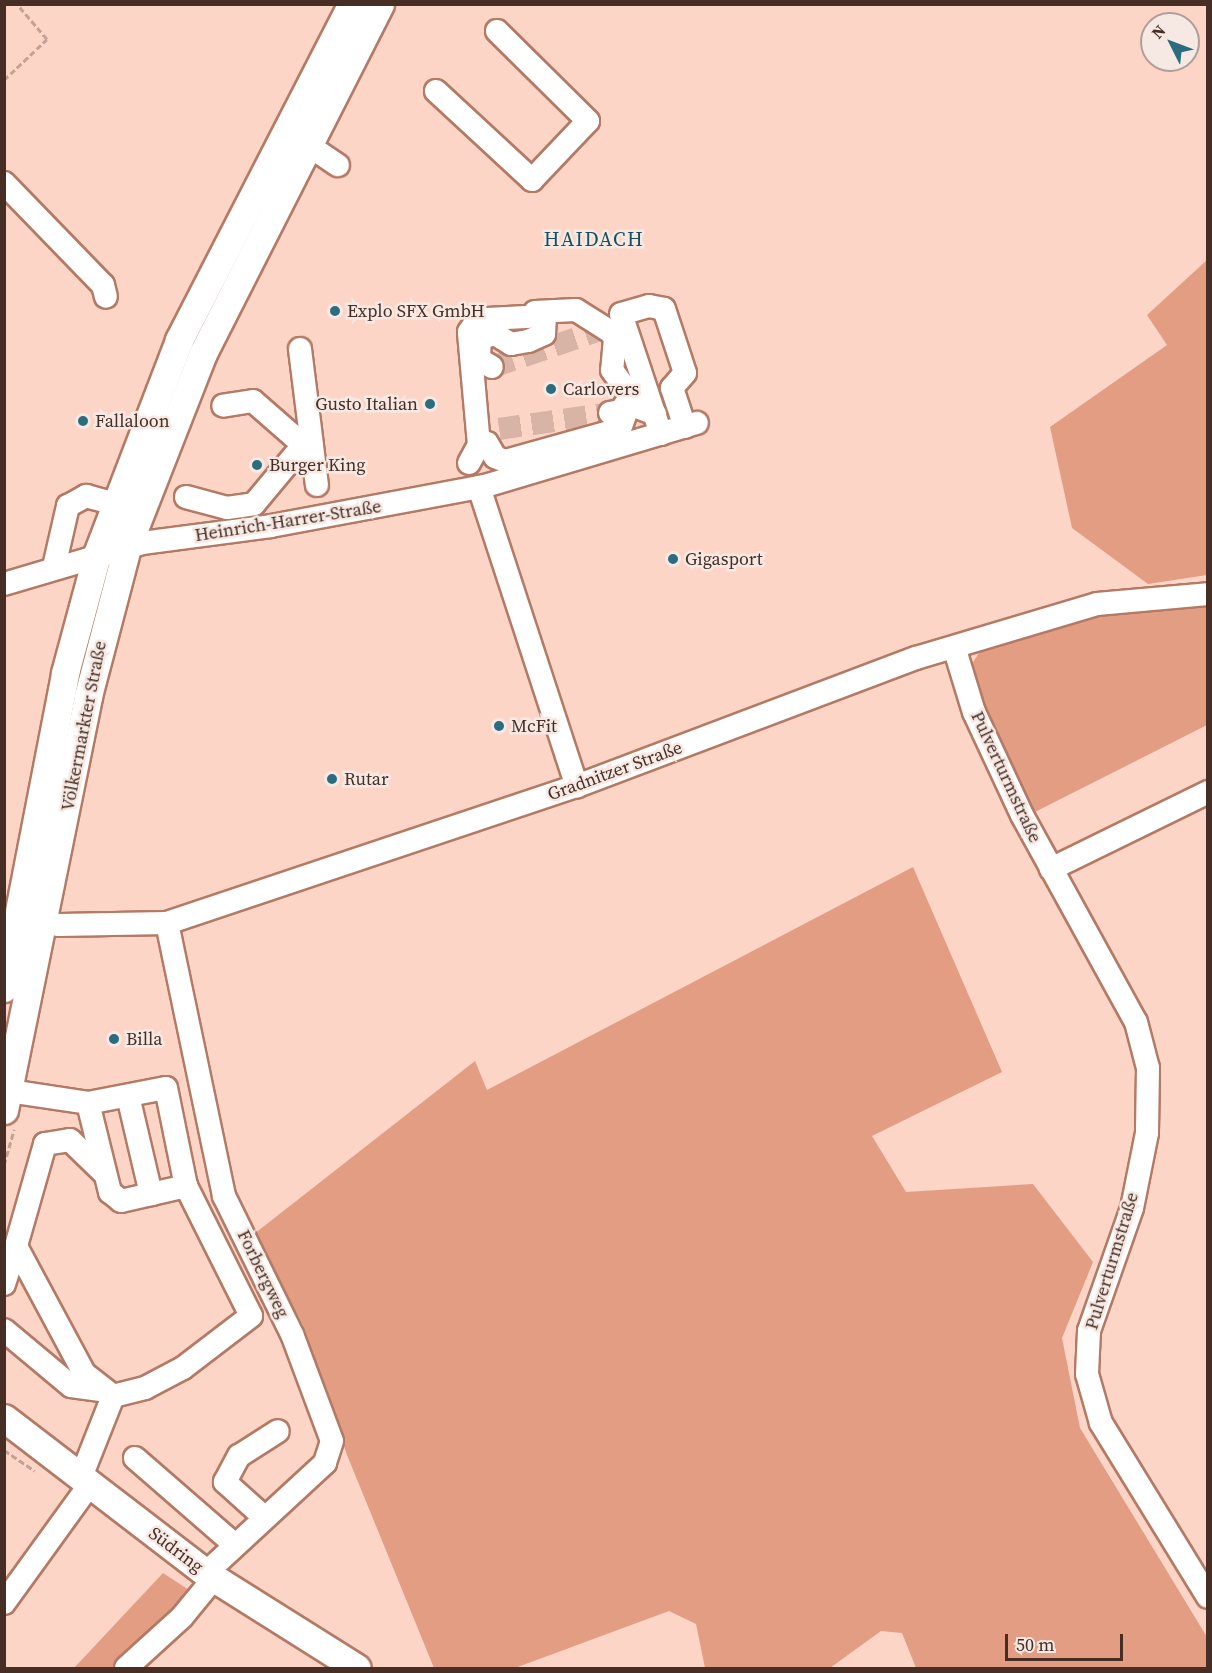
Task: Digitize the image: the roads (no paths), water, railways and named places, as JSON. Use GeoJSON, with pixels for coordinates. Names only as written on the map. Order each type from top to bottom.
{"type":"FeatureCollection","features":[{"type":"Feature","properties":{"kind":"main road","name":"Völkermarkter Straße"},"geometry":{"type":"LineString","coordinates":[[4,988],[13,929],[64,673],[97,554],[115,504],[179,340],[217,260],[284,132],[370,6]]}},
{"type":"Feature","properties":{"kind":"main road","name":"Völkermarkter Straße"},"geometry":{"type":"LineString","coordinates":[[7,1100],[46,923],[88,696],[127,547],[202,353],[308,145],[370,6]]}},
{"type":"Feature","properties":{"kind":"main road"},"geometry":{"type":"LineString","coordinates":[[284,132],[308,145]]}},
{"type":"Feature","properties":{"kind":"main road"},"geometry":{"type":"LineString","coordinates":[[217,260],[242,272]]}},
{"type":"Feature","properties":{"kind":"main road"},"geometry":{"type":"LineString","coordinates":[[179,340],[202,353]]}},
{"type":"Feature","properties":{"kind":"main road","name":"Südring"},"geometry":{"type":"LineString","coordinates":[[4,1418],[210,1576],[357,1668]]}},
{"type":"Feature","properties":{"kind":"street"},"geometry":{"type":"LineString","coordinates":[[436,91],[532,180],[588,121],[497,31]]}},
{"type":"Feature","properties":{"kind":"street"},"geometry":{"type":"LineString","coordinates":[[308,145],[338,165]]}},
{"type":"Feature","properties":{"kind":"street"},"geometry":{"type":"LineString","coordinates":[[4,183],[104,285],[106,297]]}},
{"type":"Feature","properties":{"kind":"street","name":"Heinrich-Harrer-Straße"},"geometry":{"type":"LineString","coordinates":[[4,584],[97,554],[127,547],[479,487],[658,424],[691,425],[672,388],[685,373],[664,309],[649,306],[621,314],[658,424]]}},
{"type":"Feature","properties":{"kind":"street"},"geometry":{"type":"LineString","coordinates":[[576,310],[610,332],[615,338],[612,370],[631,396],[620,409],[620,429],[517,458],[495,457],[488,439],[469,332],[475,322],[510,316],[576,310]]}},
{"type":"Feature","properties":{"kind":"street"},"geometry":{"type":"LineString","coordinates":[[492,367],[478,359],[480,338],[501,338],[511,344],[544,334],[545,316],[535,312]]}},
{"type":"Feature","properties":{"kind":"street"},"geometry":{"type":"LineString","coordinates":[[501,338],[500,322],[510,316]]}},
{"type":"Feature","properties":{"kind":"street"},"geometry":{"type":"LineString","coordinates":[[454,348],[469,463],[488,439]]}},
{"type":"Feature","properties":{"kind":"street"},"geometry":{"type":"LineString","coordinates":[[300,349],[317,485]]}},
{"type":"Feature","properties":{"kind":"street"},"geometry":{"type":"LineString","coordinates":[[186,497],[227,508],[254,504],[299,450],[300,442],[253,401],[223,406]]}},
{"type":"Feature","properties":{"kind":"street"},"geometry":{"type":"LineString","coordinates":[[620,409],[658,424]]}},
{"type":"Feature","properties":{"kind":"street"},"geometry":{"type":"LineString","coordinates":[[479,487],[577,786]]}},
{"type":"Feature","properties":{"kind":"street"},"geometry":{"type":"LineString","coordinates":[[54,567],[68,506],[86,496],[115,504]]}},
{"type":"Feature","properties":{"kind":"street","name":"Gradnitzer Straße"},"geometry":{"type":"LineString","coordinates":[[13,929],[46,923],[167,923],[577,786],[916,658],[955,650],[1097,604],[1208,594]]}},
{"type":"Feature","properties":{"kind":"street","name":"Pulverturmstraße"},"geometry":{"type":"LineString","coordinates":[[955,650],[974,712],[1051,869],[1136,1022],[1148,1068],[1147,1133],[1131,1208],[1089,1331],[1087,1374],[1101,1423],[1208,1597]]}},
{"type":"Feature","properties":{"kind":"street"},"geometry":{"type":"LineString","coordinates":[[1051,869],[1208,792]]}},
{"type":"Feature","properties":{"kind":"street","name":"Forbergweg"},"geometry":{"type":"LineString","coordinates":[[126,1668],[182,1617],[235,1545],[326,1463],[332,1441],[292,1334],[224,1196],[167,923]]}},
{"type":"Feature","properties":{"kind":"street"},"geometry":{"type":"LineString","coordinates":[[4,1330],[71,1386],[106,1393],[145,1388],[183,1368],[251,1316],[186,1186],[166,1088],[88,1103],[7,1100]]}},
{"type":"Feature","properties":{"kind":"street"},"geometry":{"type":"LineString","coordinates":[[128,1096],[151,1194]]}},
{"type":"Feature","properties":{"kind":"street"},"geometry":{"type":"LineString","coordinates":[[88,1103],[110,1192],[121,1201],[186,1186]]}},
{"type":"Feature","properties":{"kind":"street"},"geometry":{"type":"LineString","coordinates":[[4,1284],[45,1144],[70,1140],[105,1174]]}},
{"type":"Feature","properties":{"kind":"street"},"geometry":{"type":"LineString","coordinates":[[16,1246],[84,1373],[106,1393]]}},
{"type":"Feature","properties":{"kind":"street"},"geometry":{"type":"LineString","coordinates":[[4,1603],[85,1480],[106,1393]]}},
{"type":"Feature","properties":{"kind":"street"},"geometry":{"type":"LineString","coordinates":[[265,1518],[225,1482],[239,1456],[278,1431]]}},
{"type":"Feature","properties":{"kind":"street"},"geometry":{"type":"LineString","coordinates":[[135,1458],[235,1545]]}},
{"type":"Feature","properties":{"kind":"tunnel"},"geometry":{"type":"LineString","coordinates":[[492,367],[603,329]]}},
{"type":"Feature","properties":{"kind":"tunnel"},"geometry":{"type":"LineString","coordinates":[[499,429],[610,413]]}},
{"type":"Feature","properties":{"kind":"place","name":"Explo SFX GmbH"},"geometry":{"type":"Point","coordinates":[335,311]}},
{"type":"Feature","properties":{"kind":"place","name":"Carlovers"},"geometry":{"type":"Point","coordinates":[551,389]}},
{"type":"Feature","properties":{"kind":"place","name":"Gusto Italian"},"geometry":{"type":"Point","coordinates":[430,404]}},
{"type":"Feature","properties":{"kind":"place","name":"Fallaloon"},"geometry":{"type":"Point","coordinates":[83,421]}},
{"type":"Feature","properties":{"kind":"place","name":"Burger King"},"geometry":{"type":"Point","coordinates":[257,465]}},
{"type":"Feature","properties":{"kind":"place","name":"Gigasport"},"geometry":{"type":"Point","coordinates":[673,559]}},
{"type":"Feature","properties":{"kind":"place","name":"McFit"},"geometry":{"type":"Point","coordinates":[499,726]}},
{"type":"Feature","properties":{"kind":"place","name":"Rutar"},"geometry":{"type":"Point","coordinates":[332,779]}},
{"type":"Feature","properties":{"kind":"place","name":"Billa"},"geometry":{"type":"Point","coordinates":[114,1039]}},
{"type":"Feature","properties":{"kind":"district","name":"HAIDACH"},"geometry":{"type":"Point","coordinates":[594,239]}}]}
